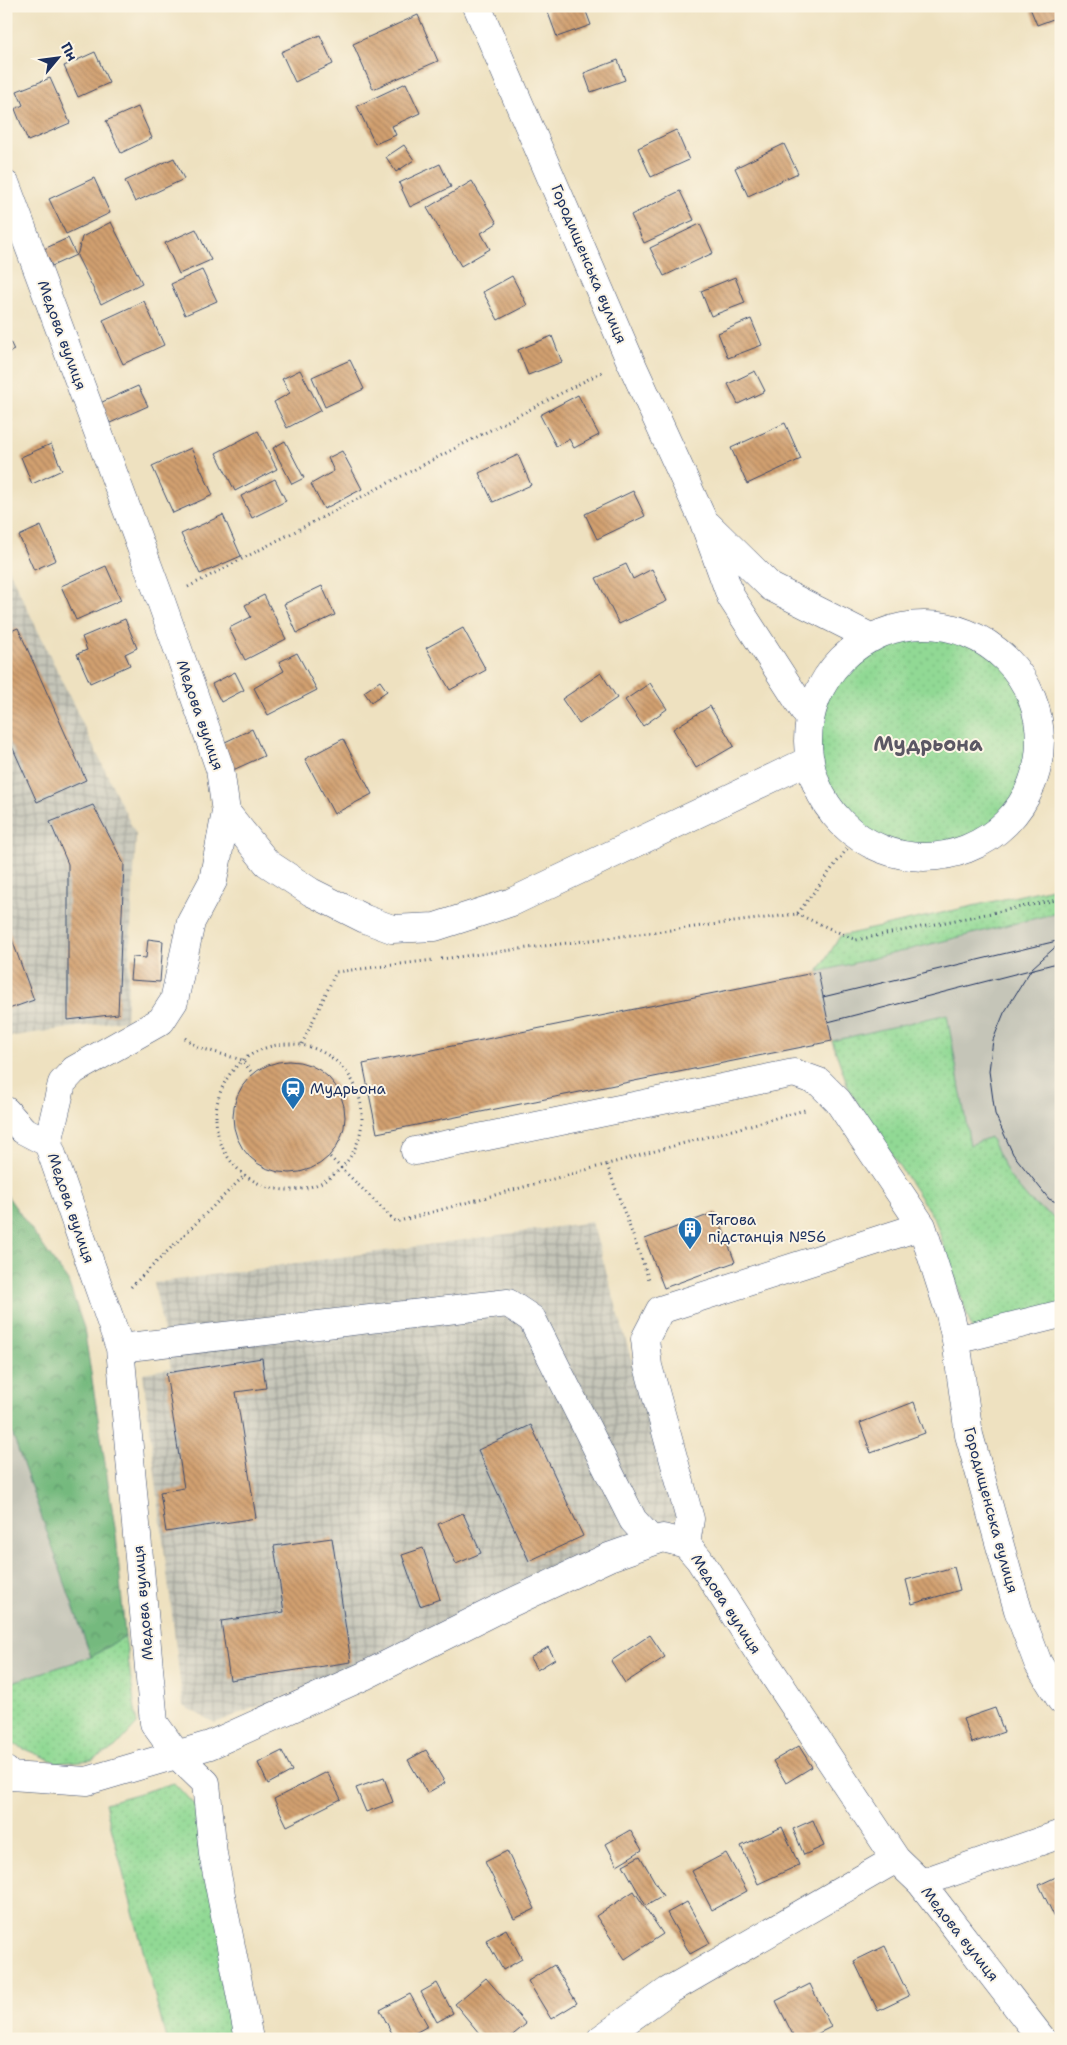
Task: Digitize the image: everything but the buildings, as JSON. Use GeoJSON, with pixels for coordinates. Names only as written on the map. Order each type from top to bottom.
{"type":"FeatureCollection","features":[{"type":"Feature","properties":{"kind":"street","name":"Городищенська вулиця"},"geometry":{"type":"LineString","coordinates":[[477,6],[629,358],[703,520],[731,598],[809,718]]}},
{"type":"Feature","properties":{"kind":"street","name":"Медова вулиця"},"geometry":{"type":"LineString","coordinates":[[6,185],[161,602],[220,769],[226,812],[213,881],[191,922],[174,1001],[161,1021],[74,1070],[62,1083],[48,1143],[120,1348],[154,1722],[177,1754],[206,1783],[213,1854],[249,2039]]}},
{"type":"Feature","properties":{"kind":"street","name":"Городищенська вулиця"},"geometry":{"type":"LineString","coordinates":[[703,520],[771,587],[872,638]]}},
{"type":"Feature","properties":{"kind":"street"},"geometry":{"type":"LineString","coordinates":[[932,625],[960,631],[992,646],[1017,671],[1026,685],[1038,719],[1040,752],[1037,772],[1032,786],[1014,816],[994,834],[965,850],[940,856],[910,856],[884,850],[857,836],[844,824],[828,805],[820,790],[810,760],[809,718],[817,697],[838,663],[857,647],[872,638],[900,628],[932,625]]}},
{"type":"Feature","properties":{"kind":"street"},"geometry":{"type":"LineString","coordinates":[[226,812],[267,864],[311,892],[365,919],[392,929],[435,927],[512,902],[810,760]]}},
{"type":"Feature","properties":{"kind":"street","name":"Городищенська вулиця"},"geometry":{"type":"LineString","coordinates":[[415,1150],[794,1072],[819,1082],[838,1102],[922,1226],[956,1340],[969,1435],[1018,1610],[1038,1662],[1061,1700]]}},
{"type":"Feature","properties":{"kind":"street"},"geometry":{"type":"LineString","coordinates":[[6,1111],[23,1130],[48,1143]]}},
{"type":"Feature","properties":{"kind":"street"},"geometry":{"type":"LineString","coordinates":[[686,1544],[690,1519],[648,1366],[645,1339],[660,1310],[922,1226]]}},
{"type":"Feature","properties":{"kind":"street"},"geometry":{"type":"LineString","coordinates":[[120,1348],[508,1303],[532,1319],[633,1520],[652,1541]]}},
{"type":"Feature","properties":{"kind":"street"},"geometry":{"type":"LineString","coordinates":[[956,1340],[1061,1314]]}},
{"type":"Feature","properties":{"kind":"street","name":"Медова вулиця"},"geometry":{"type":"LineString","coordinates":[[177,1754],[210,1745],[337,1688],[600,1561],[663,1538],[686,1544],[699,1558],[757,1650],[896,1859],[921,1884],[1042,2039]]}},
{"type":"Feature","properties":{"kind":"street"},"geometry":{"type":"LineString","coordinates":[[8,1776],[88,1781],[177,1754]]}},
{"type":"Feature","properties":{"kind":"street"},"geometry":{"type":"LineString","coordinates":[[921,1884],[1061,1834]]}},
{"type":"Feature","properties":{"kind":"street"},"geometry":{"type":"LineString","coordinates":[[600,2039],[668,1991],[896,1859]]}},
{"type":"Feature","properties":{"kind":"path"},"geometry":{"type":"LineString","coordinates":[[161,602],[629,358]]}},
{"type":"Feature","properties":{"kind":"path"},"geometry":{"type":"LineString","coordinates":[[798,914],[857,836]]}},
{"type":"Feature","properties":{"kind":"path"},"geometry":{"type":"LineString","coordinates":[[302,1044],[336,972],[798,914],[856,940],[1061,899]]}},
{"type":"Feature","properties":{"kind":"path"},"geometry":{"type":"LineString","coordinates":[[286,1043],[302,1044],[321,1050],[338,1061],[351,1076],[360,1094],[363,1113],[361,1133],[354,1152],[342,1169],[326,1181],[306,1189],[284,1190],[263,1186],[244,1175],[231,1162],[221,1146],[216,1127],[216,1108],[220,1090],[230,1073],[242,1060],[270,1045],[286,1043]]}},
{"type":"Feature","properties":{"kind":"path"},"geometry":{"type":"LineString","coordinates":[[197,1047],[242,1060],[253,1074]]}},
{"type":"Feature","properties":{"kind":"path"},"geometry":{"type":"LineString","coordinates":[[330,1157],[396,1222],[838,1102]]}},
{"type":"Feature","properties":{"kind":"path"},"geometry":{"type":"LineString","coordinates":[[607,1165],[660,1310]]}},
{"type":"Feature","properties":{"kind":"path"},"geometry":{"type":"LineString","coordinates":[[141,1277],[244,1175]]}},
{"type":"Feature","properties":{"kind":"shaded area"},"geometry":{"type":"Polygon","coordinates":[[[6,564],[136,835],[126,1020],[6,1037],[6,564]]]}},
{"type":"Feature","properties":{"kind":"shaded area"},"geometry":{"type":"Polygon","coordinates":[[[1061,912],[1061,1222],[1030,1201],[1009,1176],[990,1137],[970,1145],[947,1014],[832,1041],[818,972],[1061,912]]]}},
{"type":"Feature","properties":{"kind":"shaded area"},"geometry":{"type":"Polygon","coordinates":[[[592,1222],[677,1518],[589,1552],[355,1668],[215,1723],[183,1706],[143,1373],[171,1368],[154,1283],[592,1222]]]}},
{"type":"Feature","properties":{"kind":"shaded area"},"geometry":{"type":"Polygon","coordinates":[[[6,1416],[91,1657],[6,1684],[6,1416]]]}},
{"type":"Feature","properties":{"kind":"green space"},"geometry":{"type":"Polygon","coordinates":[[[925,629],[947,631],[978,642],[996,654],[1012,670],[1024,688],[1032,709],[1037,741],[1035,763],[1024,794],[1012,812],[996,828],[978,840],[957,848],[925,853],[903,851],[872,840],[854,828],[838,812],[826,794],[818,773],[813,741],[815,719],[826,688],[838,670],[854,654],[872,642],[893,634],[925,629]]]}},
{"type":"Feature","properties":{"kind":"green space"},"geometry":{"type":"Polygon","coordinates":[[[1061,886],[1061,912],[818,972],[840,936],[1061,886]]]}},
{"type":"Feature","properties":{"kind":"green space"},"geometry":{"type":"Polygon","coordinates":[[[947,1014],[970,1145],[990,1137],[1009,1176],[1030,1201],[1061,1222],[1061,1314],[974,1335],[935,1220],[850,1092],[832,1041],[947,1014]]]}},
{"type":"Feature","properties":{"kind":"green space"},"geometry":{"type":"Polygon","coordinates":[[[6,1194],[68,1281],[84,1328],[116,1534],[125,1636],[91,1657],[6,1416],[6,1194]]]}},
{"type":"Feature","properties":{"kind":"green space"},"geometry":{"type":"Polygon","coordinates":[[[125,1636],[137,1724],[115,1748],[92,1760],[58,1763],[12,1744],[6,1730],[6,1684],[91,1657],[125,1636]]]}},
{"type":"Feature","properties":{"kind":"green space"},"geometry":{"type":"Polygon","coordinates":[[[174,1783],[200,1811],[238,2039],[166,2039],[105,1803],[174,1783]]]}},
{"type":"Feature","properties":{"kind":"tram line"},"geometry":{"type":"LineString","coordinates":[[823,997],[1061,940]]}},
{"type":"Feature","properties":{"kind":"tram line"},"geometry":{"type":"LineString","coordinates":[[1061,942],[1032,968],[1004,1013],[993,1040],[989,1071],[995,1114],[1013,1154],[1049,1199],[1061,1204]]}},
{"type":"Feature","properties":{"kind":"tram line"},"geometry":{"type":"LineString","coordinates":[[828,1022],[1061,962]]}},
{"type":"Feature","properties":{"kind":"place","name":"Мудрьона"},"geometry":{"type":"Point","coordinates":[293,1110]}},
{"type":"Feature","properties":{"kind":"place","name":"Тягова підстанція №56"},"geometry":{"type":"Point","coordinates":[690,1250]}},
{"type":"Feature","properties":{"kind":"district","name":"Мудрьона"},"geometry":{"type":"Point","coordinates":[928,744]}}]}
